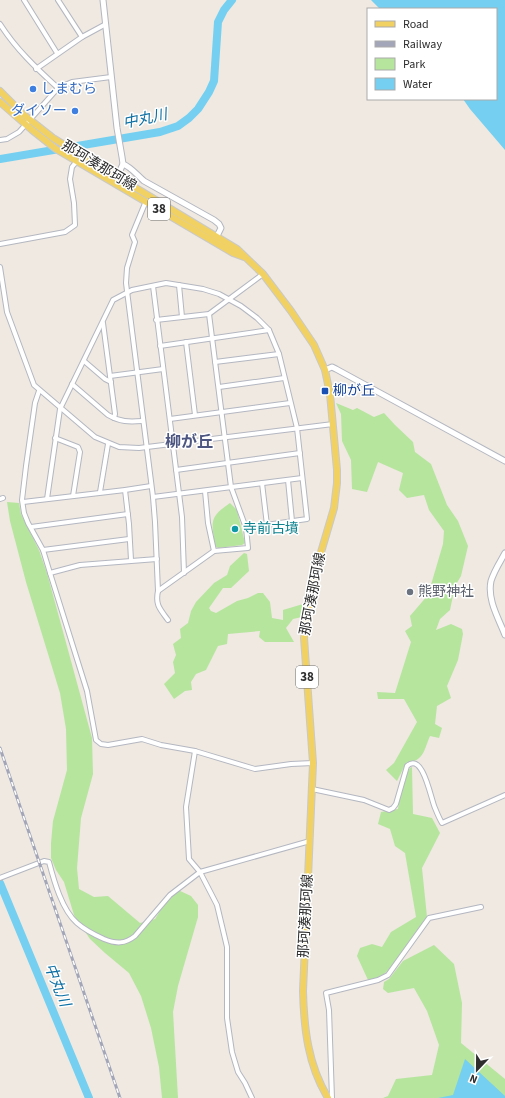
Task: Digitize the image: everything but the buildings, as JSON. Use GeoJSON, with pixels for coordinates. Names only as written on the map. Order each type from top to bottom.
{"type":"FeatureCollection","features":[{"type":"Feature","properties":{"kind":"main road","name":"那珂湊那珂線"},"geometry":{"type":"LineString","coordinates":[[0,91],[44,141],[233,253],[245,258]]}},
{"type":"Feature","properties":{"kind":"main road","name":"那珂湊那珂線"},"geometry":{"type":"LineString","coordinates":[[0,102],[28,123],[237,249],[263,274],[307,334],[325,370],[330,394],[337,470],[334,508],[314,576],[304,638],[313,763],[305,926],[304,1019],[310,1054],[317,1075],[328,1098]]}},
{"type":"Feature","properties":{"kind":"street"},"geometry":{"type":"LineString","coordinates":[[24,0],[57,54]]}},
{"type":"Feature","properties":{"kind":"street"},"geometry":{"type":"LineString","coordinates":[[58,0],[82,37]]}},
{"type":"Feature","properties":{"kind":"street"},"geometry":{"type":"LineString","coordinates":[[103,0],[117,128],[121,151],[122,164],[117,177]]}},
{"type":"Feature","properties":{"kind":"street"},"geometry":{"type":"LineString","coordinates":[[0,24],[16,46],[36,68],[58,88]]}},
{"type":"Feature","properties":{"kind":"street"},"geometry":{"type":"LineString","coordinates":[[36,68],[82,37],[106,24]]}},
{"type":"Feature","properties":{"kind":"street"},"geometry":{"type":"LineString","coordinates":[[0,140],[16,135],[58,88],[72,82],[111,77]]}},
{"type":"Feature","properties":{"kind":"street"},"geometry":{"type":"LineString","coordinates":[[0,244],[65,232],[75,225],[70,172],[75,160]]}},
{"type":"Feature","properties":{"kind":"street"},"geometry":{"type":"LineString","coordinates":[[122,164],[130,168],[144,181],[214,220],[221,228],[217,236]]}},
{"type":"Feature","properties":{"kind":"street"},"geometry":{"type":"LineString","coordinates":[[146,201],[132,235],[135,242],[127,268],[126,292],[153,497],[157,559],[157,605],[168,620]]}},
{"type":"Feature","properties":{"kind":"street"},"geometry":{"type":"LineString","coordinates":[[0,267],[7,312],[34,385],[60,409],[95,437],[108,444],[129,448],[146,447],[224,436],[333,424]]}},
{"type":"Feature","properties":{"kind":"street"},"geometry":{"type":"LineString","coordinates":[[156,320],[208,314],[263,274]]}},
{"type":"Feature","properties":{"kind":"street"},"geometry":{"type":"LineString","coordinates":[[47,499],[60,409],[113,300],[132,290],[166,283],[211,291],[228,299],[257,318],[269,330],[279,354],[297,428],[308,519],[246,528]]}},
{"type":"Feature","properties":{"kind":"street"},"geometry":{"type":"LineString","coordinates":[[179,285],[182,318]]}},
{"type":"Feature","properties":{"kind":"street"},"geometry":{"type":"LineString","coordinates":[[152,286],[182,517],[184,572]]}},
{"type":"Feature","properties":{"kind":"street"},"geometry":{"type":"LineString","coordinates":[[158,591],[214,552],[248,548],[246,528],[231,487],[219,387],[208,314]]}},
{"type":"Feature","properties":{"kind":"street"},"geometry":{"type":"LineString","coordinates":[[103,323],[115,414],[114,418]]}},
{"type":"Feature","properties":{"kind":"street"},"geometry":{"type":"LineString","coordinates":[[160,346],[269,330]]}},
{"type":"Feature","properties":{"kind":"street"},"geometry":{"type":"LineString","coordinates":[[186,342],[195,415]]}},
{"type":"Feature","properties":{"kind":"street"},"geometry":{"type":"LineString","coordinates":[[215,362],[279,354]]}},
{"type":"Feature","properties":{"kind":"street"},"geometry":{"type":"LineString","coordinates":[[84,361],[105,379],[111,382]]}},
{"type":"Feature","properties":{"kind":"street"},"geometry":{"type":"LineString","coordinates":[[325,370],[332,367],[336,369],[505,461]]}},
{"type":"Feature","properties":{"kind":"street"},"geometry":{"type":"LineString","coordinates":[[110,376],[163,369]]}},
{"type":"Feature","properties":{"kind":"street"},"geometry":{"type":"LineString","coordinates":[[219,387],[284,378]]}},
{"type":"Feature","properties":{"kind":"street"},"geometry":{"type":"LineString","coordinates":[[72,384],[108,415],[126,422],[142,421]]}},
{"type":"Feature","properties":{"kind":"street"},"geometry":{"type":"LineString","coordinates":[[39,391],[35,403],[26,466],[23,502],[24,513],[43,550],[87,691],[96,740],[101,744],[108,745],[142,739],[160,745],[195,750],[255,769],[291,764],[313,763]]}},
{"type":"Feature","properties":{"kind":"street"},"geometry":{"type":"LineString","coordinates":[[170,419],[290,403]]}},
{"type":"Feature","properties":{"kind":"street"},"geometry":{"type":"LineString","coordinates":[[55,438],[78,447],[80,452],[73,496]]}},
{"type":"Feature","properties":{"kind":"street"},"geometry":{"type":"LineString","coordinates":[[100,492],[108,444]]}},
{"type":"Feature","properties":{"kind":"street"},"geometry":{"type":"LineString","coordinates":[[176,470],[300,453]]}},
{"type":"Feature","properties":{"kind":"street"},"geometry":{"type":"LineString","coordinates":[[153,497],[302,478]]}},
{"type":"Feature","properties":{"kind":"street"},"geometry":{"type":"LineString","coordinates":[[288,480],[292,521]]}},
{"type":"Feature","properties":{"kind":"street"},"geometry":{"type":"LineString","coordinates":[[262,483],[267,525]]}},
{"type":"Feature","properties":{"kind":"street"},"geometry":{"type":"LineString","coordinates":[[23,502],[151,486]]}},
{"type":"Feature","properties":{"kind":"street"},"geometry":{"type":"LineString","coordinates":[[124,490],[128,514],[131,560]]}},
{"type":"Feature","properties":{"kind":"street"},"geometry":{"type":"LineString","coordinates":[[205,491],[208,523],[214,552]]}},
{"type":"Feature","properties":{"kind":"street"},"geometry":{"type":"LineString","coordinates":[[31,527],[128,514]]}},
{"type":"Feature","properties":{"kind":"street"},"geometry":{"type":"LineString","coordinates":[[43,550],[129,539]]}},
{"type":"Feature","properties":{"kind":"street"},"geometry":{"type":"LineString","coordinates":[[505,553],[494,575],[490,590],[493,604],[505,635]]}},
{"type":"Feature","properties":{"kind":"street"},"geometry":{"type":"LineString","coordinates":[[50,573],[80,565],[157,559]]}},
{"type":"Feature","properties":{"kind":"street"},"geometry":{"type":"LineString","coordinates":[[195,750],[186,807],[189,859],[200,872],[217,905],[227,947],[227,1018],[232,1052],[238,1072],[252,1098]]}},
{"type":"Feature","properties":{"kind":"street"},"geometry":{"type":"LineString","coordinates":[[312,789],[364,800],[388,810],[393,808],[396,804],[406,766],[413,763],[421,768],[424,774],[435,809],[442,823],[505,795]]}},
{"type":"Feature","properties":{"kind":"street"},"geometry":{"type":"LineString","coordinates":[[0,878],[44,861],[49,862],[56,888],[75,921],[89,931],[117,944],[130,940],[135,936],[170,895],[200,872],[310,841]]}},
{"type":"Feature","properties":{"kind":"street"},"geometry":{"type":"LineString","coordinates":[[332,1098],[329,1010],[326,993],[378,980],[388,975],[429,918],[481,907]]}},
{"type":"Feature","properties":{"kind":"green space"},"geometry":{"type":"Polygon","coordinates":[[[336,403],[353,410],[357,408],[374,417],[384,413],[413,442],[415,452],[431,464],[447,505],[458,521],[468,546],[461,576],[455,586],[450,610],[440,619],[436,630],[451,624],[462,629],[463,634],[458,660],[447,686],[451,698],[437,706],[435,724],[442,728],[439,738],[430,736],[425,750],[420,757],[412,762],[406,763],[397,781],[386,770],[394,763],[417,722],[404,699],[378,699],[377,692],[395,693],[411,642],[405,631],[412,626],[410,616],[428,595],[443,544],[444,531],[429,510],[424,495],[407,498],[399,490],[403,473],[378,462],[367,492],[352,489],[351,460],[342,441],[341,414],[336,403]]]}},
{"type":"Feature","properties":{"kind":"green space"},"geometry":{"type":"Polygon","coordinates":[[[7,502],[19,503],[21,514],[39,550],[47,573],[92,738],[93,774],[81,818],[77,868],[79,889],[94,897],[108,896],[140,923],[155,919],[163,906],[178,890],[191,896],[198,905],[198,917],[178,986],[173,1012],[178,1098],[162,1098],[159,1067],[151,1028],[141,996],[129,973],[90,939],[74,915],[64,882],[56,870],[51,858],[53,821],[67,770],[66,729],[60,693],[26,582],[10,521],[7,502]]]}},
{"type":"Feature","properties":{"kind":"green space"},"geometry":{"type":"Polygon","coordinates":[[[230,503],[237,510],[245,543],[242,545],[218,548],[215,546],[213,521],[218,513],[230,503]]]}},
{"type":"Feature","properties":{"kind":"green space"},"geometry":{"type":"Polygon","coordinates":[[[244,553],[247,554],[249,571],[231,588],[223,588],[209,608],[211,611],[216,613],[237,601],[258,593],[263,593],[270,602],[272,618],[283,620],[283,610],[303,604],[302,617],[293,619],[286,628],[294,642],[265,642],[259,637],[260,631],[228,634],[227,644],[218,646],[206,670],[196,674],[191,682],[192,690],[185,691],[174,699],[164,684],[175,673],[173,662],[176,655],[173,644],[181,638],[180,629],[188,623],[191,611],[196,602],[214,583],[227,575],[230,566],[244,553]]]}},
{"type":"Feature","properties":{"kind":"green space"},"geometry":{"type":"Polygon","coordinates":[[[412,767],[413,814],[432,818],[440,833],[422,868],[427,917],[392,966],[379,977],[368,980],[357,956],[360,948],[372,944],[382,947],[391,932],[416,917],[405,853],[395,846],[390,829],[378,824],[381,812],[398,809],[403,783],[407,773],[412,767]]]}},
{"type":"Feature","properties":{"kind":"green space"},"geometry":{"type":"Polygon","coordinates":[[[434,945],[454,964],[462,1003],[461,1043],[505,1079],[505,1098],[383,1098],[388,1096],[396,1079],[432,1075],[439,1045],[427,1011],[414,988],[388,993],[383,989],[384,982],[389,979],[403,961],[434,945]]]}},
{"type":"Feature","properties":{"kind":"water"},"geometry":{"type":"Polygon","coordinates":[[[371,0],[505,0],[505,150],[464,100],[497,100],[497,8],[379,8],[371,0]]]}},
{"type":"Feature","properties":{"kind":"water"},"geometry":{"type":"Polygon","coordinates":[[[465,1059],[505,1096],[505,1098],[438,1098],[453,1095],[465,1059]]]}},
{"type":"Feature","properties":{"kind":"waterway","name":"中丸川"},"geometry":{"type":"LineString","coordinates":[[0,159],[160,132],[178,126],[198,109],[214,81],[218,22],[224,10],[232,0]]}},
{"type":"Feature","properties":{"kind":"waterway","name":"中丸川"},"geometry":{"type":"LineString","coordinates":[[0,883],[89,1098]]}},
{"type":"Feature","properties":{"kind":"railway"},"geometry":{"type":"LineString","coordinates":[[0,748],[120,1098]]}},
{"type":"Feature","properties":{"kind":"place","name":"しまむら"},"geometry":{"type":"Point","coordinates":[33,89]}},
{"type":"Feature","properties":{"kind":"place","name":"ダイソー"},"geometry":{"type":"Point","coordinates":[75,111]}},
{"type":"Feature","properties":{"kind":"place","name":"柳が丘"},"geometry":{"type":"Point","coordinates":[325,391]}},
{"type":"Feature","properties":{"kind":"place","name":"寺前古墳"},"geometry":{"type":"Point","coordinates":[235,529]}},
{"type":"Feature","properties":{"kind":"place","name":"熊野神社"},"geometry":{"type":"Point","coordinates":[410,592]}},
{"type":"Feature","properties":{"kind":"district","name":"柳が丘"},"geometry":{"type":"Point","coordinates":[189,442]}}]}
